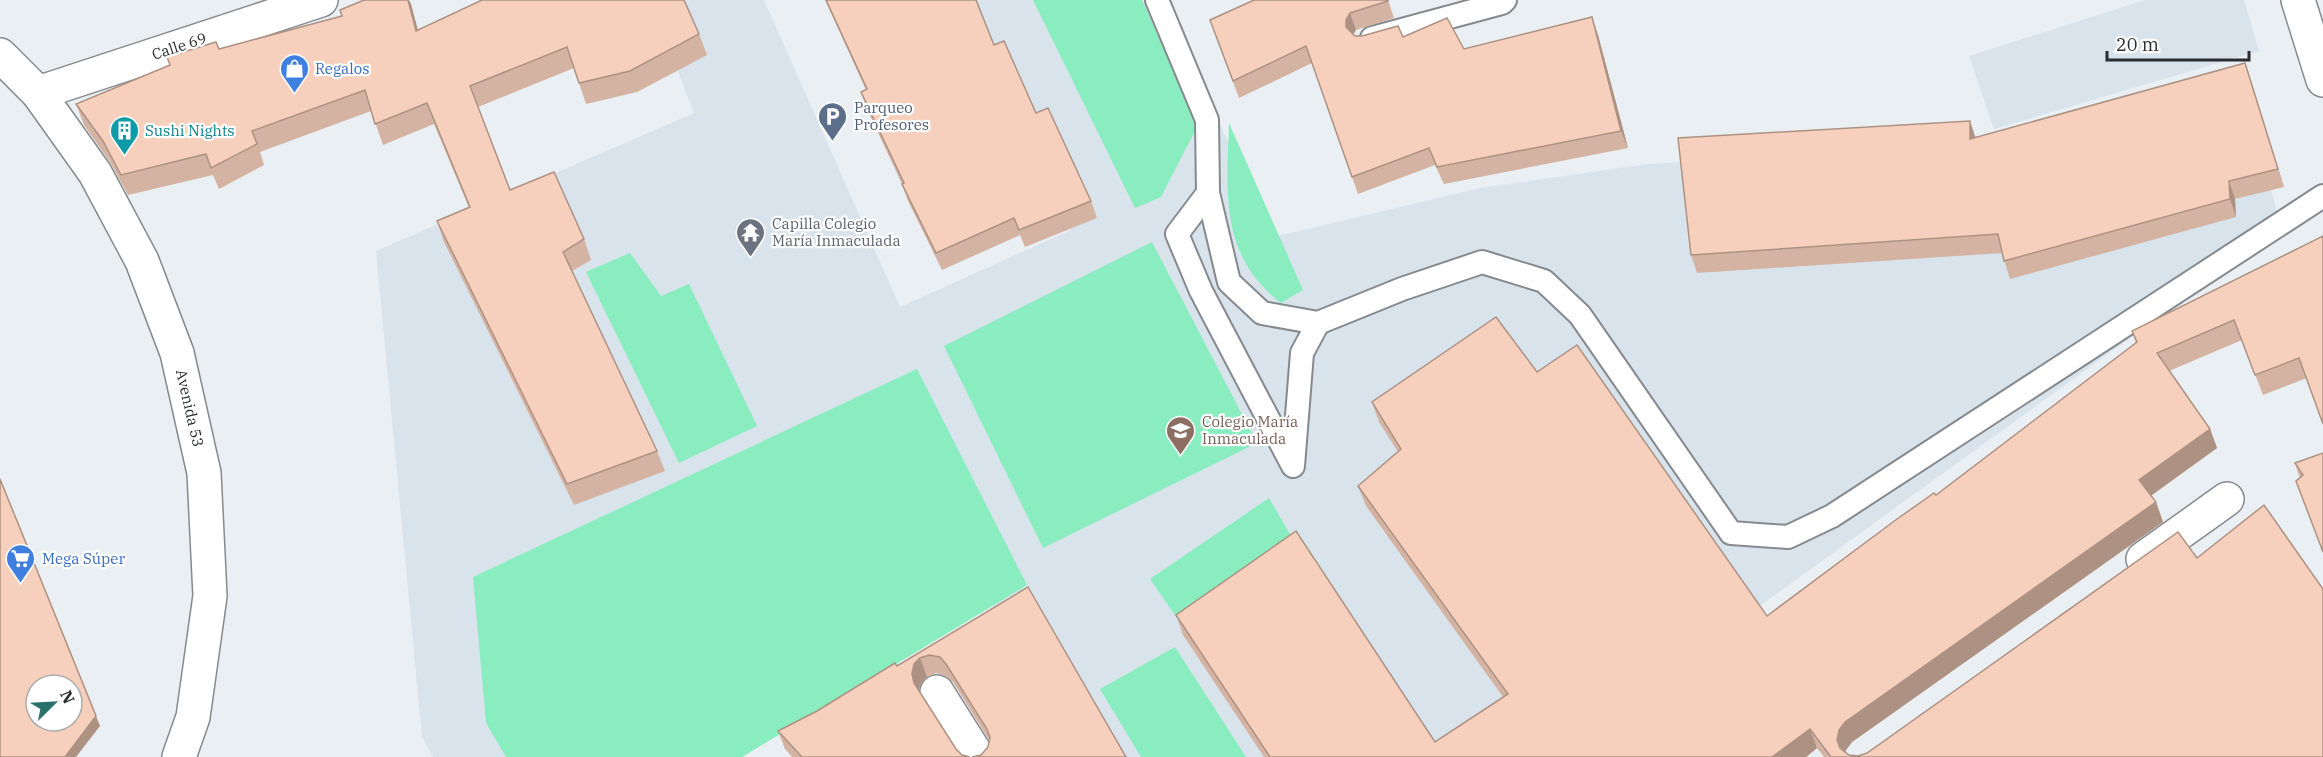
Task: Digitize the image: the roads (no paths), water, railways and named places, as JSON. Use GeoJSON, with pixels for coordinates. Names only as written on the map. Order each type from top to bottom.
{"type":"FeatureCollection","features":[{"type":"Feature","properties":{"kind":"street","name":"Calle 69"},"geometry":{"type":"LineString","coordinates":[[38,93],[321,0]]}},
{"type":"Feature","properties":{"kind":"street"},"geometry":{"type":"LineString","coordinates":[[2298,0],[2323,80]]}},
{"type":"Feature","properties":{"kind":"street","name":"Avenida 53"},"geometry":{"type":"LineString","coordinates":[[0,54],[38,93],[95,173],[142,261],[177,353],[204,473],[210,596],[193,717],[179,757]]}},
{"type":"Feature","properties":{"kind":"street"},"geometry":{"type":"LineString","coordinates":[[2122,574],[2227,499]]}},
{"type":"Feature","properties":{"kind":"street"},"geometry":{"type":"LineString","coordinates":[[937,692],[978,757]]}},
{"type":"Feature","properties":{"kind":"lane"},"geometry":{"type":"LineString","coordinates":[[1157,0],[1207,120],[1208,193],[1229,282],[1262,313],[1318,323],[1402,289],[1482,262],[1544,281],[1580,315],[1731,533],[1788,537],[1832,516],[2323,196]]}},
{"type":"Feature","properties":{"kind":"lane"},"geometry":{"type":"LineString","coordinates":[[1365,40],[1502,3],[1505,0]]}},
{"type":"Feature","properties":{"kind":"lane"},"geometry":{"type":"LineString","coordinates":[[1208,193],[1177,234],[1201,291],[1293,466],[1302,352],[1318,323]]}},
{"type":"Feature","properties":{"kind":"place","name":"Regalos"},"geometry":{"type":"Point","coordinates":[294,94]}},
{"type":"Feature","properties":{"kind":"place","name":"Parqueo Profesores"},"geometry":{"type":"Point","coordinates":[833,142]}},
{"type":"Feature","properties":{"kind":"place","name":"Sushi Nights"},"geometry":{"type":"Point","coordinates":[124,156]}},
{"type":"Feature","properties":{"kind":"place","name":"Capilla Colegio María Inmaculada"},"geometry":{"type":"Point","coordinates":[751,258]}},
{"type":"Feature","properties":{"kind":"place","name":"Colegio María Inmaculada"},"geometry":{"type":"Point","coordinates":[1181,456]}},
{"type":"Feature","properties":{"kind":"place","name":"Mega Súper"},"geometry":{"type":"Point","coordinates":[21,584]}}]}
